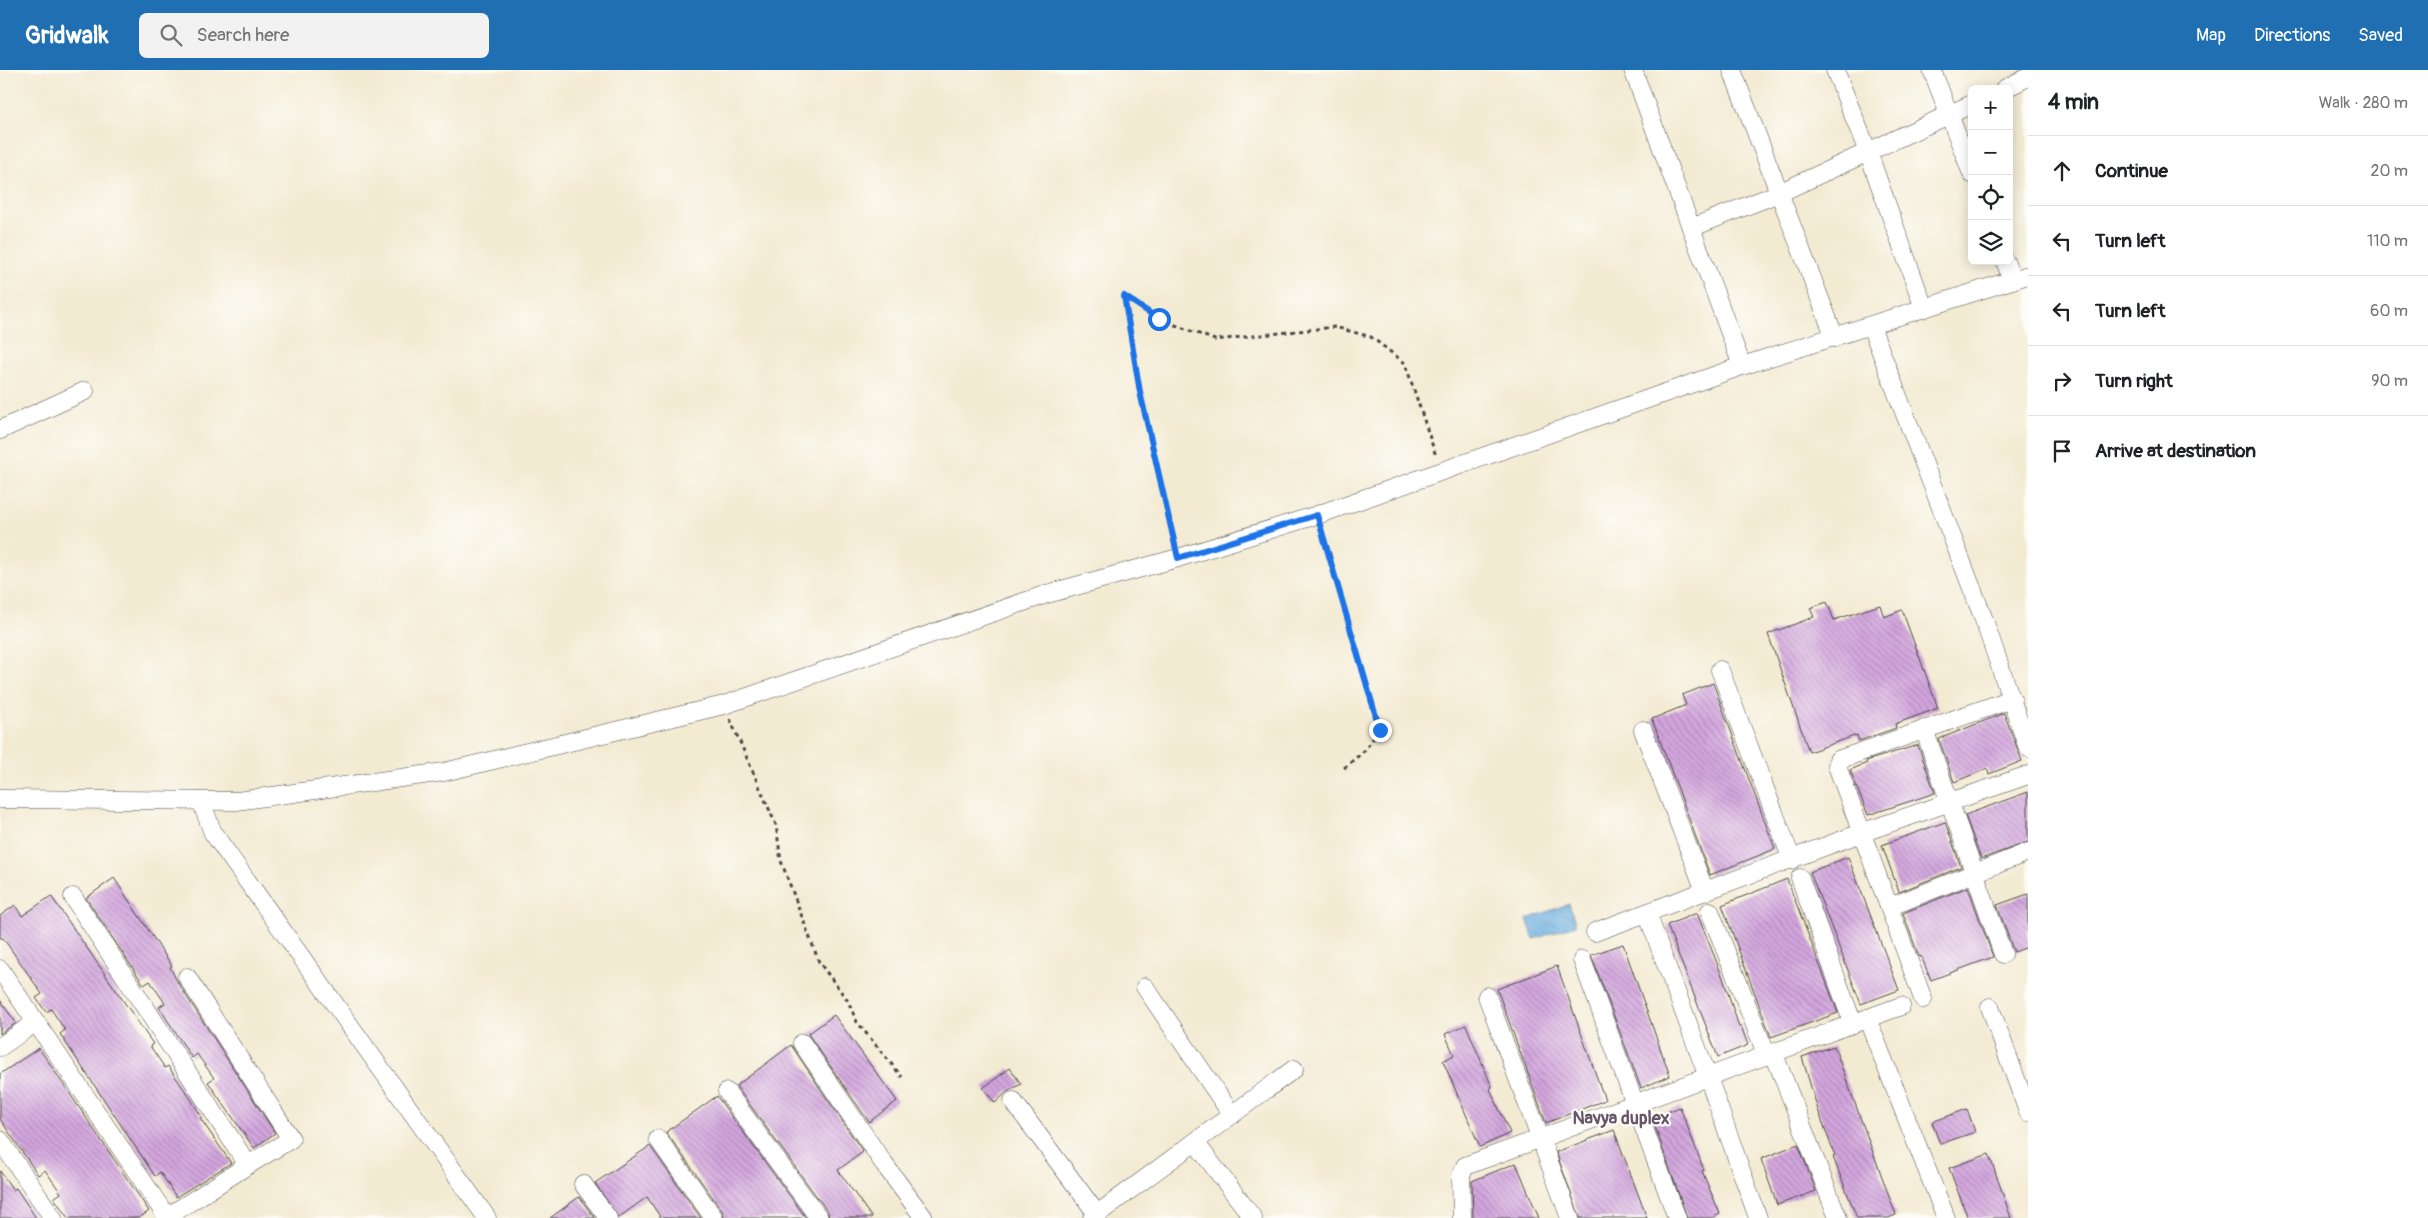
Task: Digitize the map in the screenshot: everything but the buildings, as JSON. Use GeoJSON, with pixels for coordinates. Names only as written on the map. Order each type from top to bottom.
{"type":"FeatureCollection","features":[{"type":"Feature","properties":{"kind":"street"},"geometry":{"type":"LineString","coordinates":[[1634,70],[1742,366]]}},
{"type":"Feature","properties":{"kind":"street"},"geometry":{"type":"LineString","coordinates":[[1732,70],[1835,338]]}},
{"type":"Feature","properties":{"kind":"street"},"geometry":{"type":"LineString","coordinates":[[1835,70],[1868,152],[1924,308]]}},
{"type":"Feature","properties":{"kind":"street"},"geometry":{"type":"LineString","coordinates":[[1932,70],[1968,164]]}},
{"type":"Feature","properties":{"kind":"street"},"geometry":{"type":"LineString","coordinates":[[2012,85],[2028,77]]}},
{"type":"Feature","properties":{"kind":"street"},"geometry":{"type":"LineString","coordinates":[[1691,228],[1779,192],[1968,106]]}},
{"type":"Feature","properties":{"kind":"street"},"geometry":{"type":"LineString","coordinates":[[0,799],[237,801],[444,772],[724,705],[1048,594],[1178,558],[1317,515],[1742,366],[1835,338],[2020,277],[2009,265]]}},
{"type":"Feature","properties":{"kind":"street"},"geometry":{"type":"LineString","coordinates":[[1871,326],[1983,617],[2028,748]]}},
{"type":"Feature","properties":{"kind":"street"},"geometry":{"type":"LineString","coordinates":[[0,430],[85,391]]}},
{"type":"Feature","properties":{"kind":"street"},"geometry":{"type":"LineString","coordinates":[[1720,670],[1792,860]]}},
{"type":"Feature","properties":{"kind":"street"},"geometry":{"type":"LineString","coordinates":[[1923,999],[1837,766],[1838,760],[2012,699]]}},
{"type":"Feature","properties":{"kind":"street"},"geometry":{"type":"LineString","coordinates":[[1924,729],[2003,954]]}},
{"type":"Feature","properties":{"kind":"street"},"geometry":{"type":"LineString","coordinates":[[1643,730],[1704,891]]}},
{"type":"Feature","properties":{"kind":"street"},"geometry":{"type":"LineString","coordinates":[[1595,932],[1949,801],[2028,775]]}},
{"type":"Feature","properties":{"kind":"street"},"geometry":{"type":"LineString","coordinates":[[200,801],[213,833],[486,1218]]}},
{"type":"Feature","properties":{"kind":"street"},"geometry":{"type":"LineString","coordinates":[[1889,907],[2028,852]]}},
{"type":"Feature","properties":{"kind":"street"},"geometry":{"type":"LineString","coordinates":[[1800,878],[1946,1218]]}},
{"type":"Feature","properties":{"kind":"street"},"geometry":{"type":"LineString","coordinates":[[73,897],[248,1165]]}},
{"type":"Feature","properties":{"kind":"street"},"geometry":{"type":"LineString","coordinates":[[1710,911],[1838,1218]]}},
{"type":"Feature","properties":{"kind":"street"},"geometry":{"type":"LineString","coordinates":[[1646,913],[1708,1077],[1758,1218]]}},
{"type":"Feature","properties":{"kind":"street"},"geometry":{"type":"LineString","coordinates":[[1582,960],[1677,1218]]}},
{"type":"Feature","properties":{"kind":"street"},"geometry":{"type":"LineString","coordinates":[[0,969],[167,1218],[291,1139],[187,977]]}},
{"type":"Feature","properties":{"kind":"street"},"geometry":{"type":"LineString","coordinates":[[1145,988],[1232,1115]]}},
{"type":"Feature","properties":{"kind":"street"},"geometry":{"type":"LineString","coordinates":[[1487,996],[1570,1218]]}},
{"type":"Feature","properties":{"kind":"street"},"geometry":{"type":"LineString","coordinates":[[1462,1218],[1461,1176],[1465,1166],[1901,1006]]}},
{"type":"Feature","properties":{"kind":"street"},"geometry":{"type":"LineString","coordinates":[[1990,1007],[2028,1112]]}},
{"type":"Feature","properties":{"kind":"street"},"geometry":{"type":"LineString","coordinates":[[0,1047],[36,1022]]}},
{"type":"Feature","properties":{"kind":"street"},"geometry":{"type":"LineString","coordinates":[[802,1043],[884,1164],[924,1218]]}},
{"type":"Feature","properties":{"kind":"street"},"geometry":{"type":"LineString","coordinates":[[1013,1101],[1094,1216],[1294,1069]]}},
{"type":"Feature","properties":{"kind":"street"},"geometry":{"type":"LineString","coordinates":[[726,1092],[819,1218]]}},
{"type":"Feature","properties":{"kind":"street"},"geometry":{"type":"LineString","coordinates":[[658,1139],[714,1218]]}},
{"type":"Feature","properties":{"kind":"street"},"geometry":{"type":"LineString","coordinates":[[0,1140],[53,1218]]}},
{"type":"Feature","properties":{"kind":"street"},"geometry":{"type":"LineString","coordinates":[[1195,1142],[1253,1218]]}},
{"type":"Feature","properties":{"kind":"street"},"geometry":{"type":"LineString","coordinates":[[583,1184],[608,1218]]}},
{"type":"Feature","properties":{"kind":"path"},"geometry":{"type":"LineString","coordinates":[[1178,558],[1140,392],[1124,296],[1159,319],[1215,340],[1300,333],[1334,327],[1371,337],[1405,363],[1424,425],[1442,472]]}},
{"type":"Feature","properties":{"kind":"path"},"geometry":{"type":"LineString","coordinates":[[1317,515],[1380,730],[1364,751],[1343,769]]}},
{"type":"Feature","properties":{"kind":"path"},"geometry":{"type":"LineString","coordinates":[[724,705],[776,825],[781,861],[819,962],[848,1001],[857,1022],[902,1077]]}},
{"type":"Feature","properties":{"kind":"water"},"geometry":{"type":"Polygon","coordinates":[[[1569,904],[1576,925],[1534,939],[1527,919],[1569,904]]]}},
{"type":"Feature","properties":{"kind":"district","name":"Navya duplex"},"geometry":{"type":"Point","coordinates":[1621,1118]}},
{"type":"Feature","properties":{"kind":"route"},"geometry":{"type":"LineString","coordinates":[[1159,319],[1124,296],[1140,392],[1178,558],[1317,515],[1380,730]]}}]}
